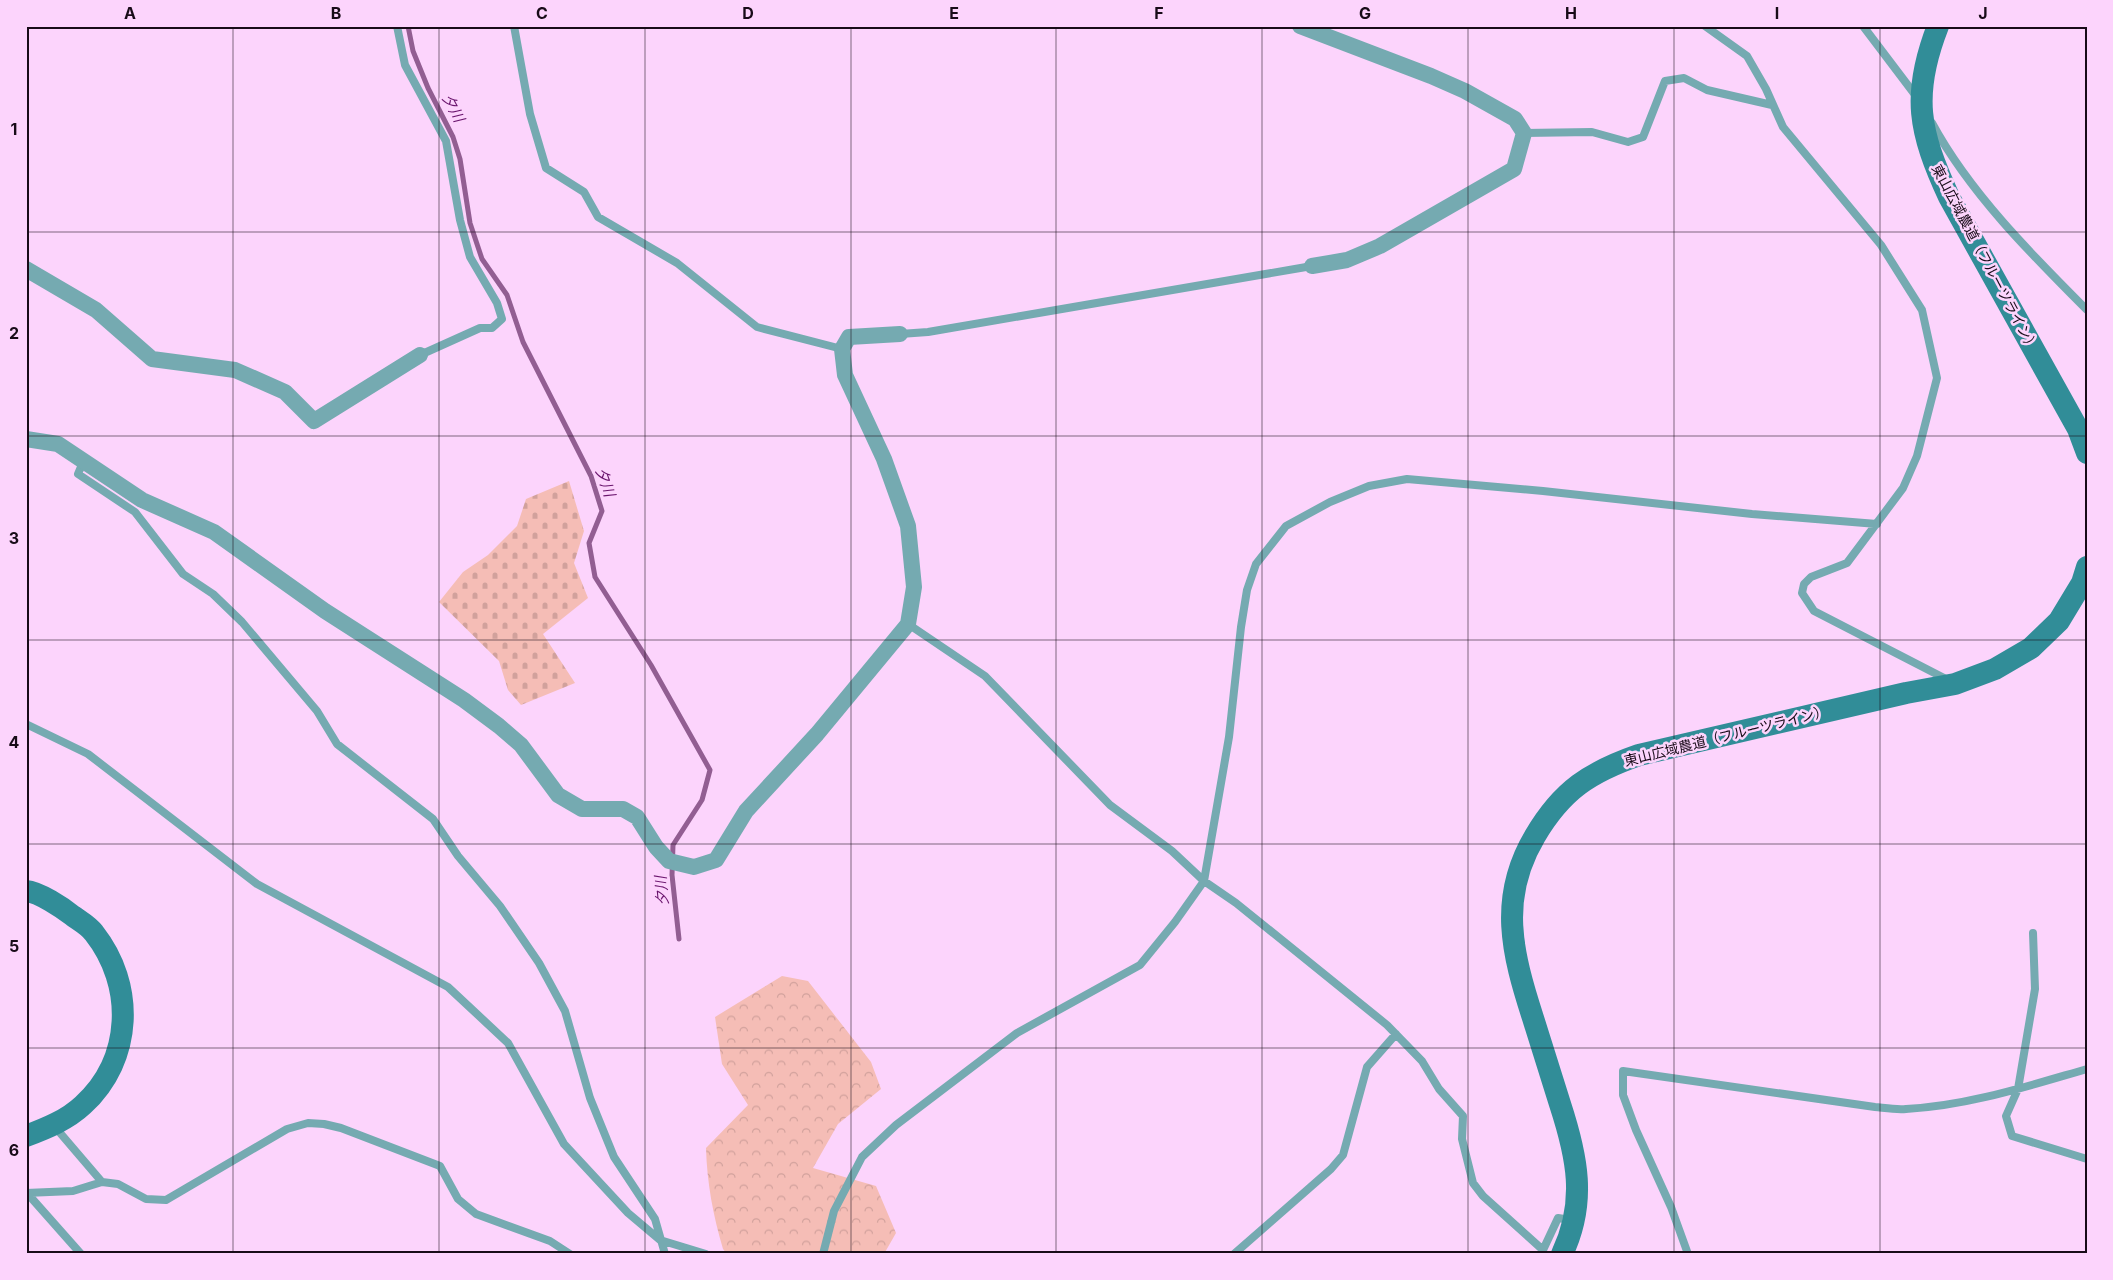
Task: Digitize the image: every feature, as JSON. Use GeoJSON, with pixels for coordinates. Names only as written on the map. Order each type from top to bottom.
{"type":"FeatureCollection","features":[{"type":"Feature","properties":{"kind":"street"},"geometry":{"type":"LineString","coordinates":[[1300,26],[1465,91],[1515,119],[1524,133],[1514,169],[1380,246],[1347,260],[1312,266]]}},
{"type":"Feature","properties":{"kind":"street","name":"東山広域農道（フルーツライン）"},"geometry":{"type":"LineString","coordinates":[[1938,26],[1923,74],[1921,103],[1924,131],[1932,160],[2078,429],[2087,453]]}},
{"type":"Feature","properties":{"kind":"street"},"geometry":{"type":"LineString","coordinates":[[26,269],[96,310],[152,359],[235,370],[285,392],[314,421],[420,355]]}},
{"type":"Feature","properties":{"kind":"street"},"geometry":{"type":"LineString","coordinates":[[26,438],[58,444],[82,462],[142,500],[214,532],[325,611],[464,700],[521,745],[558,796],[582,809],[623,809],[637,817],[656,847],[669,861],[694,866],[716,860],[746,810],[817,734],[908,624],[914,587],[908,526],[884,459],[845,375],[842,349],[849,336],[900,334]]}},
{"type":"Feature","properties":{"kind":"street","name":"東山広域農道（フルーツライン）"},"geometry":{"type":"LineString","coordinates":[[1562,1254],[1576,1216],[1577,1174],[1573,1145],[1519,974],[1513,944],[1512,911],[1517,878],[1526,851],[1541,825],[1562,799],[1584,779],[1611,764],[1639,755],[1898,695],[1955,684],[1995,669],[2031,648],[2059,621],[2082,582],[2087,567]]}},
{"type":"Feature","properties":{"kind":"street"},"geometry":{"type":"LineString","coordinates":[[26,891],[65,910],[93,932],[112,964],[122,992],[123,1023],[118,1055],[100,1087],[82,1106],[54,1126],[26,1136]]}},
{"type":"Feature","properties":{"kind":"lane"},"geometry":{"type":"LineString","coordinates":[[397,26],[406,65],[446,141],[460,220],[470,257],[496,303],[502,319],[492,328],[480,328],[420,355]]}},
{"type":"Feature","properties":{"kind":"lane"},"geometry":{"type":"LineString","coordinates":[[514,26],[530,114],[546,168],[584,192],[598,217],[677,263],[757,327],[842,349]]}},
{"type":"Feature","properties":{"kind":"lane"},"geometry":{"type":"LineString","coordinates":[[1705,26],[1747,56],[1766,88],[1783,127],[1881,245],[1922,310],[1937,378],[1917,456],[1903,488],[1847,563],[1811,577],[1804,584],[1802,593],[1814,611],[1955,684]]}},
{"type":"Feature","properties":{"kind":"lane"},"geometry":{"type":"LineString","coordinates":[[1863,26],[1921,103],[1939,136],[1983,198],[2087,310]]}},
{"type":"Feature","properties":{"kind":"lane"},"geometry":{"type":"LineString","coordinates":[[1524,133],[1592,132],[1628,142],[1643,137],[1665,81],[1684,78],[1707,90],[1772,105]]}},
{"type":"Feature","properties":{"kind":"lane"},"geometry":{"type":"LineString","coordinates":[[900,334],[938,331],[1312,266]]}},
{"type":"Feature","properties":{"kind":"lane"},"geometry":{"type":"LineString","coordinates":[[82,462],[78,474],[135,512],[183,574],[213,594],[242,622],[317,711],[337,744],[433,819],[458,856],[500,906],[539,963],[565,1011],[590,1098],[610,1148],[654,1219],[665,1254]]}},
{"type":"Feature","properties":{"kind":"lane"},"geometry":{"type":"LineString","coordinates":[[823,1254],[834,1211],[862,1156],[896,1125],[1017,1033],[1140,965],[1175,922],[1204,881],[1229,737],[1241,626],[1247,590],[1256,564],[1286,526],[1330,502],[1368,486],[1407,479],[1543,491],[1752,514],[1877,524]]}},
{"type":"Feature","properties":{"kind":"lane"},"geometry":{"type":"LineString","coordinates":[[908,624],[985,676],[1110,805],[1172,850],[1204,881],[1236,903],[1387,1025],[1422,1061],[1439,1089],[1464,1116],[1462,1139],[1473,1183],[1483,1196],[1543,1250],[1558,1218],[1574,1221]]}},
{"type":"Feature","properties":{"kind":"lane"},"geometry":{"type":"LineString","coordinates":[[26,724],[88,754],[257,884],[448,987],[508,1043],[564,1144],[628,1213],[660,1240],[706,1254]]}},
{"type":"Feature","properties":{"kind":"lane"},"geometry":{"type":"LineString","coordinates":[[2033,932],[2034,989],[2018,1088],[2006,1116],[2012,1136],[2087,1159]]}},
{"type":"Feature","properties":{"kind":"lane"},"geometry":{"type":"LineString","coordinates":[[1234,1254],[1331,1169],[1343,1155],[1367,1067],[1396,1034]]}},
{"type":"Feature","properties":{"kind":"lane"},"geometry":{"type":"LineString","coordinates":[[1688,1254],[1671,1207],[1636,1130],[1623,1095],[1623,1071],[1875,1107],[1905,1109],[1954,1103],[2087,1069]]}},
{"type":"Feature","properties":{"kind":"lane"},"geometry":{"type":"LineString","coordinates":[[26,1193],[73,1191],[102,1182],[118,1184],[146,1199],[166,1200],[287,1129],[308,1123],[324,1124],[341,1128],[440,1166],[458,1199],[476,1214],[550,1240],[570,1254]]}},
{"type":"Feature","properties":{"kind":"lane"},"geometry":{"type":"LineString","coordinates":[[54,1126],[102,1182]]}},
{"type":"Feature","properties":{"kind":"lane"},"geometry":{"type":"LineString","coordinates":[[26,1193],[80,1254]]}},
{"type":"Feature","properties":{"kind":"green space"},"geometry":{"type":"Polygon","coordinates":[[[569,481],[584,531],[574,563],[588,598],[543,634],[575,683],[521,705],[508,690],[499,661],[439,602],[463,572],[488,555],[517,526],[526,499],[569,481]]]}},
{"type":"Feature","properties":{"kind":"green space"},"geometry":{"type":"Polygon","coordinates":[[[782,976],[808,981],[871,1062],[881,1089],[838,1124],[813,1168],[876,1186],[896,1233],[884,1254],[727,1254],[723,1249],[711,1199],[706,1148],[748,1105],[722,1064],[715,1017],[782,976]]]}},
{"type":"Feature","properties":{"kind":"waterway","name":"夕川"},"geometry":{"type":"LineString","coordinates":[[408,26],[413,51],[428,88],[453,137],[460,159],[470,223],[482,259],[507,295],[523,342],[591,476],[602,511],[589,543],[595,577],[651,665],[710,770],[702,800],[673,845],[672,875],[679,939]]}}]}
